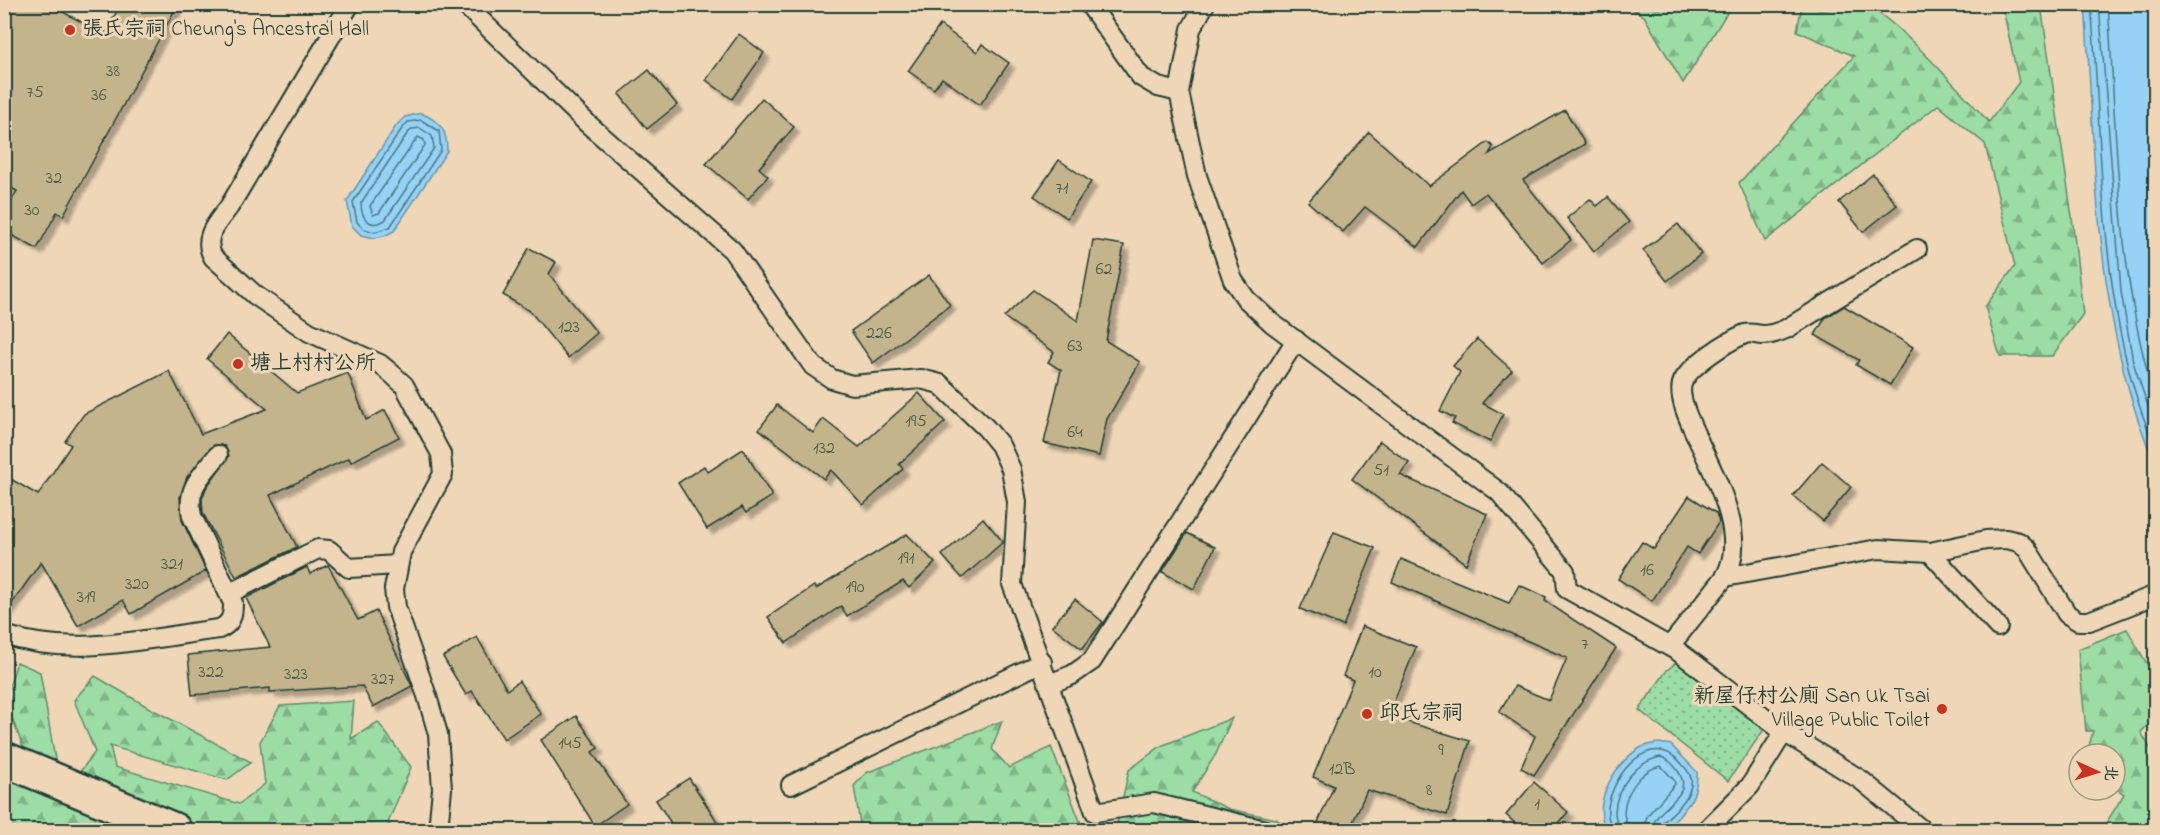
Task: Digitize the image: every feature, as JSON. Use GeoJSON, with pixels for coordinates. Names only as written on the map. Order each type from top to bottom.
{"type":"FeatureCollection","features":[{"type":"Feature","properties":{"kind":"main road"},"geometry":{"type":"LineString","coordinates":[[4,759],[174,831]]}},
{"type":"Feature","properties":{"kind":"lane"},"geometry":{"type":"LineString","coordinates":[[350,4],[229,207],[212,230],[210,251],[213,257],[255,295],[309,332],[380,364],[404,385],[441,454],[443,474],[400,552],[394,590],[396,607],[438,734],[442,789],[438,831]]}},
{"type":"Feature","properties":{"kind":"lane"},"geometry":{"type":"LineString","coordinates":[[464,4],[588,124],[732,250],[813,366],[822,375],[852,385],[930,380],[948,389],[986,428],[1003,451],[1012,476],[1017,502],[1012,584],[1095,812],[1154,803],[1265,831]]}},
{"type":"Feature","properties":{"kind":"lane"},"geometry":{"type":"LineString","coordinates":[[1089,4],[1140,77],[1158,87],[1179,92]]}},
{"type":"Feature","properties":{"kind":"lane"},"geometry":{"type":"LineString","coordinates":[[1198,8],[1191,29],[1179,92],[1197,176],[1233,280],[1246,299],[1272,323],[1499,492],[1565,571],[1567,589],[1600,610],[1670,646],[1784,732],[1861,780],[1922,831]]}},
{"type":"Feature","properties":{"kind":"lane"},"geometry":{"type":"LineString","coordinates":[[1670,646],[1725,577],[1733,555],[1732,526],[1710,463],[1681,397],[1683,382],[1708,357],[1748,333],[1765,335],[1786,329],[1917,249]]}},
{"type":"Feature","properties":{"kind":"lane"},"geometry":{"type":"LineString","coordinates":[[1049,684],[1072,675],[1092,661],[1296,340]]}},
{"type":"Feature","properties":{"kind":"lane"},"geometry":{"type":"LineString","coordinates":[[4,635],[24,641],[71,647],[228,626],[233,603],[230,593],[192,516],[189,502],[198,479],[218,455]]}},
{"type":"Feature","properties":{"kind":"lane"},"geometry":{"type":"LineString","coordinates":[[1725,577],[1878,549],[1930,552],[1986,540],[2006,539],[2019,542],[2035,558],[2067,614],[2078,621],[2089,621],[2156,595]]}},
{"type":"Feature","properties":{"kind":"lane"},"geometry":{"type":"LineString","coordinates":[[230,593],[318,549],[329,550],[345,565],[353,568],[397,565]]}},
{"type":"Feature","properties":{"kind":"lane"},"geometry":{"type":"LineString","coordinates":[[1930,552],[1998,627]]}},
{"type":"Feature","properties":{"kind":"lane"},"geometry":{"type":"LineString","coordinates":[[791,785],[1042,662]]}},
{"type":"Feature","properties":{"kind":"lane"},"geometry":{"type":"LineString","coordinates":[[1706,831],[1750,786],[1784,732]]}},
{"type":"Feature","properties":{"kind":"green space"},"geometry":{"type":"Polygon","coordinates":[[[1849,3],[1863,5],[1875,11],[1909,38],[1989,122],[2019,82],[2002,5],[2041,5],[2072,217],[2083,314],[2052,356],[2000,356],[1985,307],[2015,266],[1985,144],[1938,105],[1765,241],[1739,183],[1854,56],[1797,31],[1802,5],[1849,3]]]}},
{"type":"Feature","properties":{"kind":"green space"},"geometry":{"type":"Polygon","coordinates":[[[1626,5],[1732,5],[1683,83],[1644,16],[1626,5]]]}},
{"type":"Feature","properties":{"kind":"green space"},"geometry":{"type":"Polygon","coordinates":[[[2127,629],[2155,678],[2155,718],[2141,732],[2155,757],[2155,830],[2102,830],[2119,802],[2127,802],[2127,742],[2090,742],[2093,731],[2086,731],[2078,649],[2127,629]]]}},
{"type":"Feature","properties":{"kind":"green space"},"geometry":{"type":"Polygon","coordinates":[[[17,662],[40,672],[56,765],[79,773],[95,752],[74,700],[95,676],[251,762],[227,780],[110,746],[115,767],[239,804],[265,784],[260,742],[280,706],[354,701],[351,739],[378,722],[411,767],[388,823],[395,830],[21,830],[5,824],[5,747],[25,752],[5,700],[17,662]]]}},
{"type":"Feature","properties":{"kind":"green space"},"geometry":{"type":"Polygon","coordinates":[[[1676,663],[1765,728],[1728,781],[1639,710],[1667,670],[1676,663]]]}},
{"type":"Feature","properties":{"kind":"green space"},"geometry":{"type":"Polygon","coordinates":[[[1232,718],[1216,754],[1192,792],[1229,809],[1276,819],[1293,830],[861,830],[854,786],[866,773],[1002,721],[992,749],[1009,768],[1051,747],[1082,826],[1117,824],[1129,770],[1161,746],[1232,718]]]}},
{"type":"Feature","properties":{"kind":"water"},"geometry":{"type":"Polygon","coordinates":[[[2085,5],[2155,5],[2155,464],[2135,409],[2119,353],[2109,296],[2096,180],[2085,5]]]}},
{"type":"Feature","properties":{"kind":"water"},"geometry":{"type":"Polygon","coordinates":[[[421,113],[442,127],[446,137],[447,151],[394,231],[375,238],[361,235],[352,226],[347,201],[396,126],[405,117],[421,113]]]}},
{"type":"Feature","properties":{"kind":"water"},"geometry":{"type":"Polygon","coordinates":[[[1659,743],[1671,745],[1697,772],[1695,791],[1688,805],[1664,830],[1607,830],[1602,808],[1608,784],[1631,754],[1647,745],[1659,743]]]}},
{"type":"Feature","properties":{"kind":"building"},"geometry":{"type":"Polygon","coordinates":[[[4,4],[48,4],[104,34],[121,4],[178,4],[63,216],[57,212],[37,249],[4,231],[4,213],[17,191],[4,184],[4,4]]]}},
{"type":"Feature","properties":{"kind":"building"},"geometry":{"type":"Polygon","coordinates":[[[940,25],[977,52],[982,44],[1009,63],[980,105],[942,78],[934,89],[908,71],[940,25]]]}},
{"type":"Feature","properties":{"kind":"building"},"geometry":{"type":"Polygon","coordinates":[[[739,34],[764,53],[732,99],[706,80],[739,34]]]}},
{"type":"Feature","properties":{"kind":"building"},"geometry":{"type":"Polygon","coordinates":[[[649,70],[677,105],[647,129],[619,94],[649,70]]]}},
{"type":"Feature","properties":{"kind":"building"},"geometry":{"type":"Polygon","coordinates":[[[762,98],[794,127],[759,168],[768,176],[748,199],[706,164],[762,98]]]}},
{"type":"Feature","properties":{"kind":"building"},"geometry":{"type":"Polygon","coordinates":[[[1565,110],[1585,144],[1523,180],[1571,240],[1543,263],[1486,193],[1471,204],[1461,190],[1418,247],[1365,207],[1343,232],[1308,202],[1369,132],[1429,186],[1488,142],[1493,147],[1489,154],[1565,110]]]}},
{"type":"Feature","properties":{"kind":"building"},"geometry":{"type":"Polygon","coordinates":[[[1059,160],[1091,182],[1067,218],[1034,196],[1059,160]]]}},
{"type":"Feature","properties":{"kind":"building"},"geometry":{"type":"Polygon","coordinates":[[[1873,174],[1897,205],[1863,232],[1839,202],[1873,174]]]}},
{"type":"Feature","properties":{"kind":"building"},"geometry":{"type":"Polygon","coordinates":[[[1608,197],[1629,222],[1594,251],[1567,218],[1590,199],[1597,206],[1608,197]]]}},
{"type":"Feature","properties":{"kind":"building"},"geometry":{"type":"Polygon","coordinates":[[[1678,224],[1701,254],[1667,281],[1643,250],[1678,224]]]}},
{"type":"Feature","properties":{"kind":"building"},"geometry":{"type":"Polygon","coordinates":[[[1093,240],[1124,245],[1106,341],[1140,362],[1107,419],[1099,456],[1044,443],[1061,370],[1048,362],[1054,352],[1004,317],[1033,290],[1078,321],[1093,240]]]}},
{"type":"Feature","properties":{"kind":"building"},"geometry":{"type":"Polygon","coordinates":[[[529,248],[556,262],[549,274],[597,333],[568,358],[530,311],[503,295],[529,248]]]}},
{"type":"Feature","properties":{"kind":"building"},"geometry":{"type":"Polygon","coordinates":[[[929,275],[950,305],[873,363],[851,331],[929,275]]]}},
{"type":"Feature","properties":{"kind":"building"},"geometry":{"type":"Polygon","coordinates":[[[1844,306],[1913,347],[1890,385],[1856,365],[1859,360],[1815,335],[1825,318],[1844,306]]]}},
{"type":"Feature","properties":{"kind":"building"},"geometry":{"type":"Polygon","coordinates":[[[227,334],[297,393],[348,373],[366,420],[385,410],[399,437],[351,462],[349,458],[270,495],[297,547],[236,577],[203,513],[202,499],[206,488],[229,456],[225,446],[214,445],[187,477],[180,497],[182,520],[206,571],[131,614],[123,600],[78,626],[41,562],[4,615],[4,475],[38,495],[71,445],[65,441],[84,414],[169,371],[201,434],[267,409],[207,359],[227,334]]]}},
{"type":"Feature","properties":{"kind":"building"},"geometry":{"type":"Polygon","coordinates":[[[1477,339],[1512,370],[1482,403],[1503,414],[1490,442],[1452,423],[1455,418],[1440,411],[1460,372],[1453,366],[1477,339]]]}},
{"type":"Feature","properties":{"kind":"building"},"geometry":{"type":"Polygon","coordinates":[[[919,393],[945,422],[899,464],[903,469],[863,505],[831,470],[824,479],[759,429],[777,405],[813,433],[823,419],[859,447],[919,393]]]}},
{"type":"Feature","properties":{"kind":"building"},"geometry":{"type":"Polygon","coordinates":[[[1380,441],[1409,463],[1400,475],[1487,514],[1466,564],[1352,479],[1380,441]]]}},
{"type":"Feature","properties":{"kind":"building"},"geometry":{"type":"Polygon","coordinates":[[[743,449],[772,496],[746,513],[742,507],[707,529],[678,483],[704,466],[708,472],[743,449]]]}},
{"type":"Feature","properties":{"kind":"building"},"geometry":{"type":"Polygon","coordinates":[[[1822,462],[1851,487],[1823,521],[1793,496],[1822,462]]]}},
{"type":"Feature","properties":{"kind":"building"},"geometry":{"type":"Polygon","coordinates":[[[1689,496],[1716,513],[1719,522],[1698,554],[1687,547],[1652,601],[1618,579],[1642,542],[1654,549],[1689,496]]]}},
{"type":"Feature","properties":{"kind":"building"},"geometry":{"type":"Polygon","coordinates":[[[983,518],[1003,542],[962,578],[942,555],[983,518]]]}},
{"type":"Feature","properties":{"kind":"building"},"geometry":{"type":"Polygon","coordinates":[[[1334,532],[1375,548],[1343,626],[1300,609],[1334,532]]]}},
{"type":"Feature","properties":{"kind":"building"},"geometry":{"type":"Polygon","coordinates":[[[1187,533],[1215,547],[1194,589],[1162,572],[1187,533]]]}},
{"type":"Feature","properties":{"kind":"building"},"geometry":{"type":"Polygon","coordinates":[[[907,534],[935,563],[909,588],[903,581],[847,616],[841,606],[786,643],[768,617],[814,586],[816,589],[907,534]]]}},
{"type":"Feature","properties":{"kind":"building"},"geometry":{"type":"Polygon","coordinates":[[[1401,559],[1509,603],[1519,585],[1546,597],[1545,601],[1616,648],[1534,775],[1521,768],[1535,736],[1499,712],[1515,686],[1549,700],[1567,658],[1392,582],[1401,559]]]}},
{"type":"Feature","properties":{"kind":"building"},"geometry":{"type":"Polygon","coordinates":[[[328,565],[358,620],[376,611],[412,686],[373,707],[362,686],[270,692],[270,688],[192,695],[188,655],[270,647],[246,598],[307,567],[310,574],[328,565]]]}},
{"type":"Feature","properties":{"kind":"building"},"geometry":{"type":"Polygon","coordinates":[[[1075,599],[1103,622],[1082,649],[1052,626],[1075,599]]]}},
{"type":"Feature","properties":{"kind":"building"},"geometry":{"type":"Polygon","coordinates":[[[1362,626],[1416,647],[1388,716],[1470,741],[1447,815],[1367,790],[1349,831],[1314,831],[1334,786],[1313,777],[1353,680],[1343,676],[1362,626]]]}},
{"type":"Feature","properties":{"kind":"building"},"geometry":{"type":"Polygon","coordinates":[[[477,637],[507,690],[519,681],[541,714],[504,739],[472,691],[466,695],[443,657],[477,637]]]}},
{"type":"Feature","properties":{"kind":"building"},"geometry":{"type":"Polygon","coordinates":[[[576,716],[598,748],[592,752],[627,804],[595,826],[541,740],[576,716]]]}},
{"type":"Feature","properties":{"kind":"building"},"geometry":{"type":"Polygon","coordinates":[[[689,778],[722,831],[676,831],[656,800],[689,778]]]}},
{"type":"Feature","properties":{"kind":"building"},"geometry":{"type":"Polygon","coordinates":[[[1534,782],[1568,812],[1552,831],[1524,831],[1506,815],[1534,782]]]}},
{"type":"Feature","properties":{"kind":"place","name":"張氏宗祠 Cheung's Ancestral Hall"},"geometry":{"type":"Point","coordinates":[70,30]}},
{"type":"Feature","properties":{"kind":"place","name":"塘上村村公所"},"geometry":{"type":"Point","coordinates":[238,364]}},
{"type":"Feature","properties":{"kind":"place","name":"新屋仔村公廁 San Uk Tsai Village Public Toilet"},"geometry":{"type":"Point","coordinates":[1942,709]}},
{"type":"Feature","properties":{"kind":"place","name":"邱氏宗祠"},"geometry":{"type":"Point","coordinates":[1367,714]}}]}
